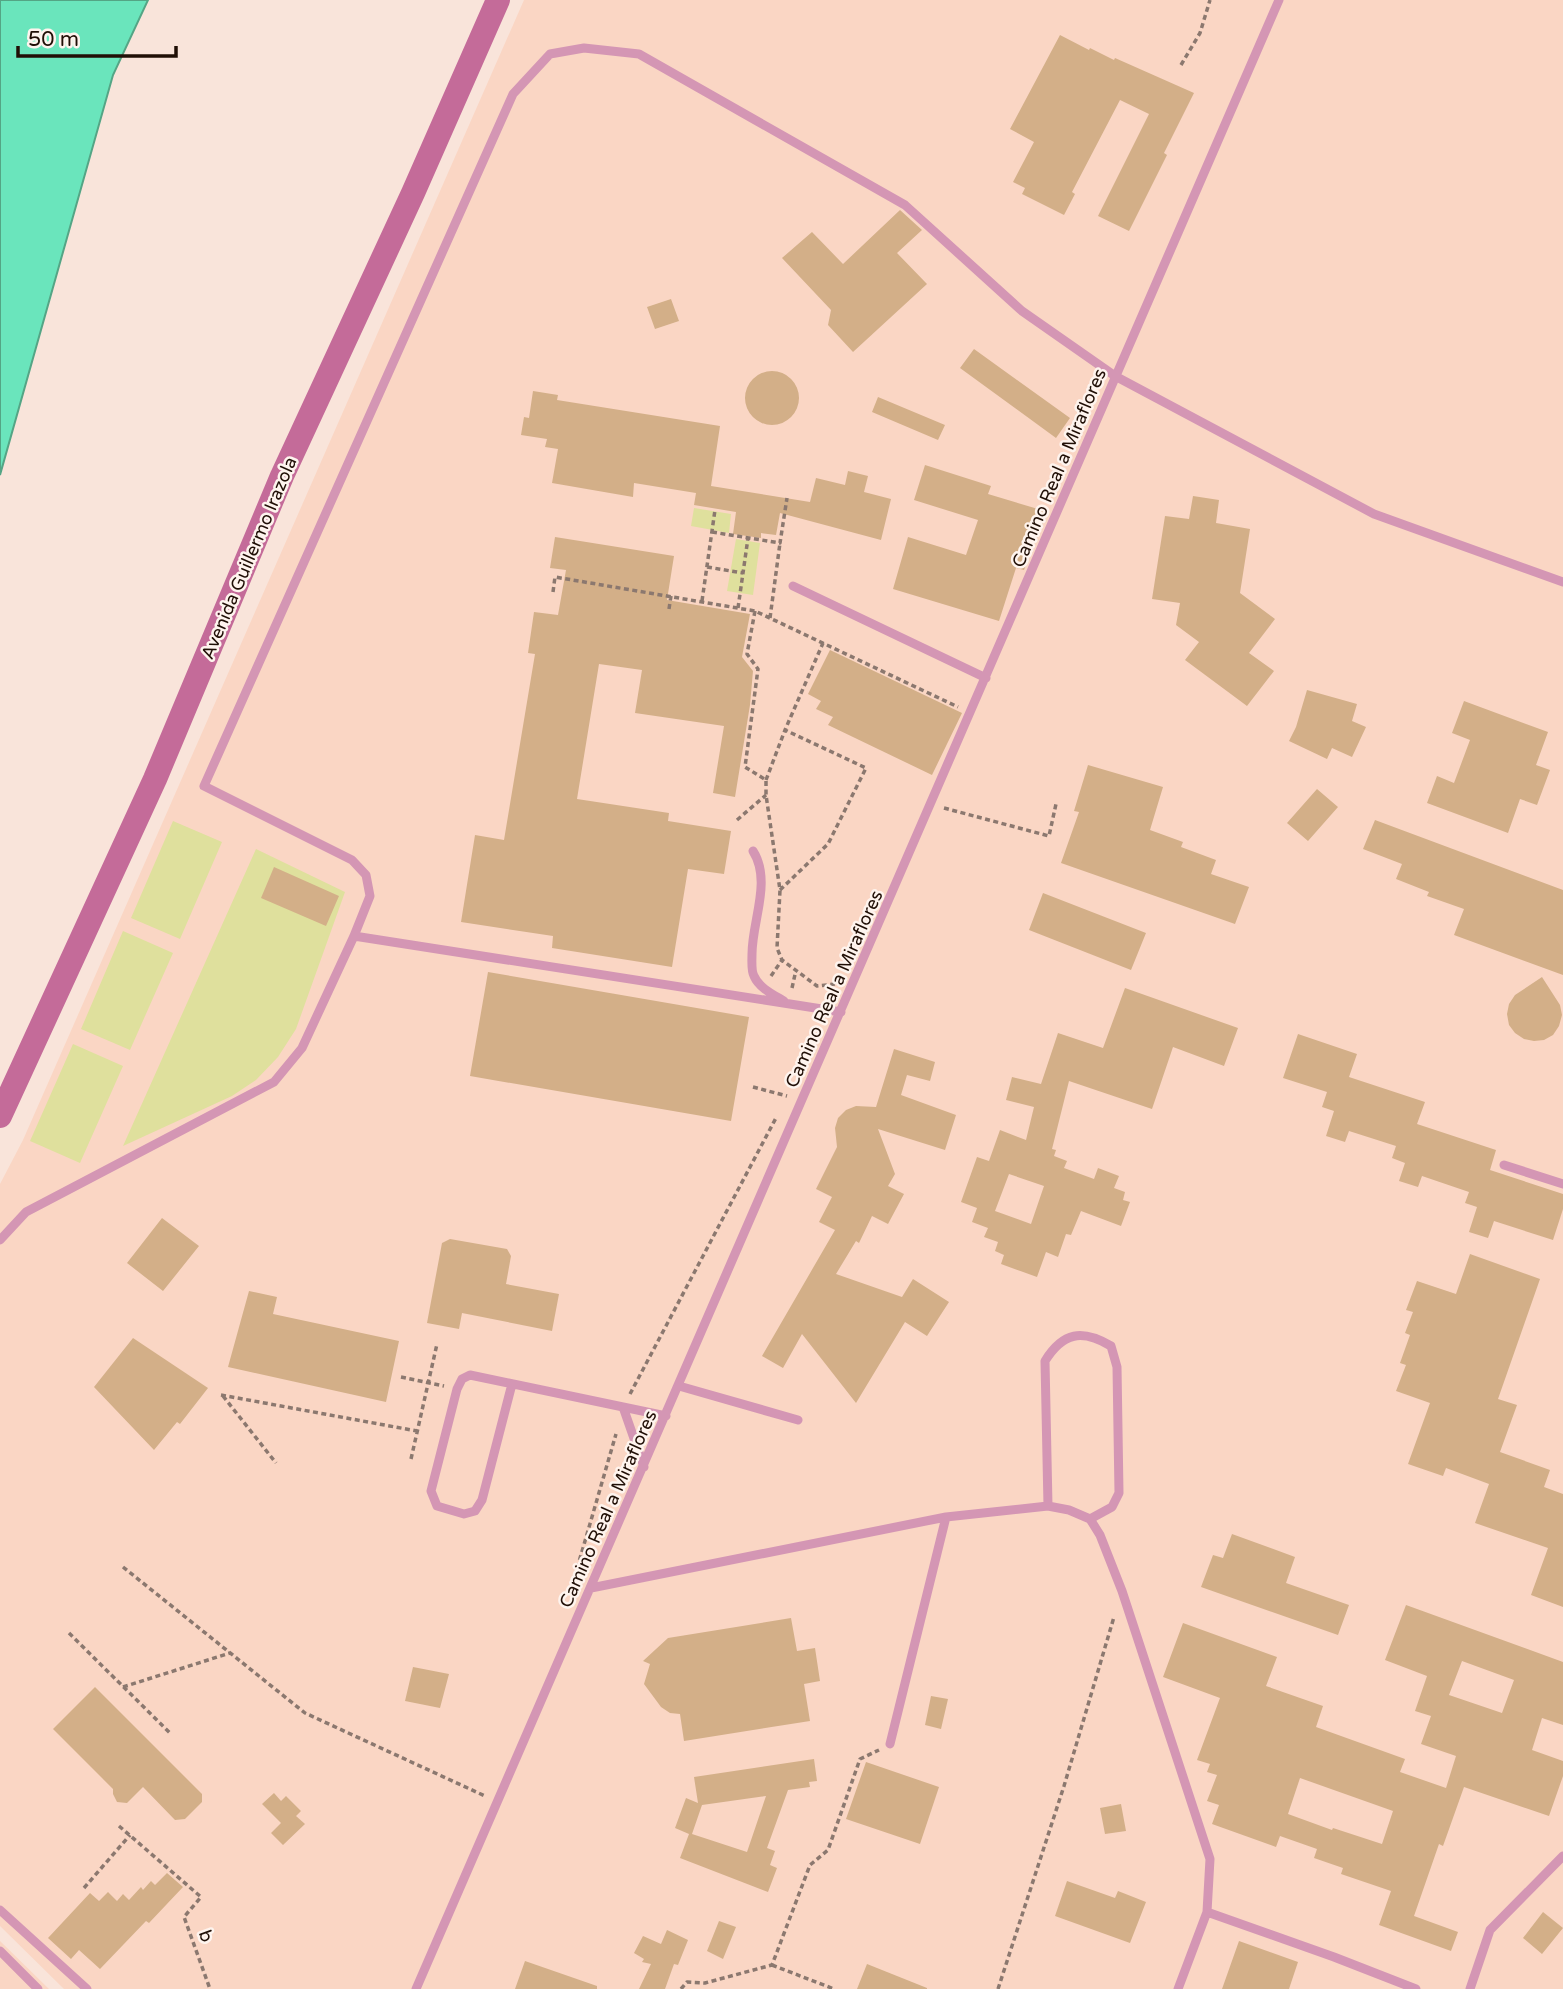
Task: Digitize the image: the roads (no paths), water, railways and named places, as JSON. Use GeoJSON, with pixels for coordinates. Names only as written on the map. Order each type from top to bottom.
{"type":"FeatureCollection","features":[{"type":"Feature","properties":{"kind":"main road","name":"Avenida Guillermo Irazola"},"geometry":{"type":"LineString","coordinates":[[0,1116],[155,779],[282,476],[413,193],[498,0]]}},
{"type":"Feature","properties":{"kind":"lane","name":"Camino Real a Miraflores"},"geometry":{"type":"LineString","coordinates":[[416,1989],[1279,0]]}},
{"type":"Feature","properties":{"kind":"lane"},"geometry":{"type":"LineString","coordinates":[[0,1240],[26,1212],[274,1082],[302,1048],[355,936],[370,896],[366,875],[352,860],[204,786],[513,94],[550,54],[584,48],[639,54],[905,205],[1022,311],[1115,376],[1374,514],[1563,582]]}},
{"type":"Feature","properties":{"kind":"lane"},"geometry":{"type":"LineString","coordinates":[[793,586],[986,678]]}},
{"type":"Feature","properties":{"kind":"lane"},"geometry":{"type":"LineString","coordinates":[[753,851],[760,862],[762,876],[752,942],[753,976],[763,988],[788,1004]]}},
{"type":"Feature","properties":{"kind":"lane"},"geometry":{"type":"LineString","coordinates":[[355,936],[841,1012]]}},
{"type":"Feature","properties":{"kind":"lane"},"geometry":{"type":"LineString","coordinates":[[1504,1165],[1563,1184]]}},
{"type":"Feature","properties":{"kind":"lane"},"geometry":{"type":"LineString","coordinates":[[1048,1506],[1045,1361],[1055,1344],[1074,1336],[1094,1336],[1111,1346],[1117,1367],[1119,1493],[1112,1507],[1090,1519]]}},
{"type":"Feature","properties":{"kind":"lane"},"geometry":{"type":"LineString","coordinates":[[512,1384],[482,1500],[475,1511],[464,1514],[437,1506],[431,1491],[457,1389],[462,1379],[470,1375],[666,1416]]}},
{"type":"Feature","properties":{"kind":"lane"},"geometry":{"type":"LineString","coordinates":[[679,1386],[799,1420]]}},
{"type":"Feature","properties":{"kind":"lane"},"geometry":{"type":"LineString","coordinates":[[623,1407],[644,1467]]}},
{"type":"Feature","properties":{"kind":"lane"},"geometry":{"type":"LineString","coordinates":[[591,1588],[946,1517],[1048,1506],[1069,1510],[1090,1519],[1100,1535],[1122,1591],[1210,1859],[1207,1912],[1178,1989]]}},
{"type":"Feature","properties":{"kind":"lane"},"geometry":{"type":"LineString","coordinates":[[890,1744],[946,1517]]}},
{"type":"Feature","properties":{"kind":"lane"},"geometry":{"type":"LineString","coordinates":[[1470,1989],[1490,1930],[1563,1856]]}},
{"type":"Feature","properties":{"kind":"lane"},"geometry":{"type":"LineString","coordinates":[[0,1910],[87,1989]]}},
{"type":"Feature","properties":{"kind":"lane"},"geometry":{"type":"LineString","coordinates":[[1207,1912],[1416,1989]]}},
{"type":"Feature","properties":{"kind":"lane"},"geometry":{"type":"LineString","coordinates":[[0,1951],[38,1989]]}}]}
